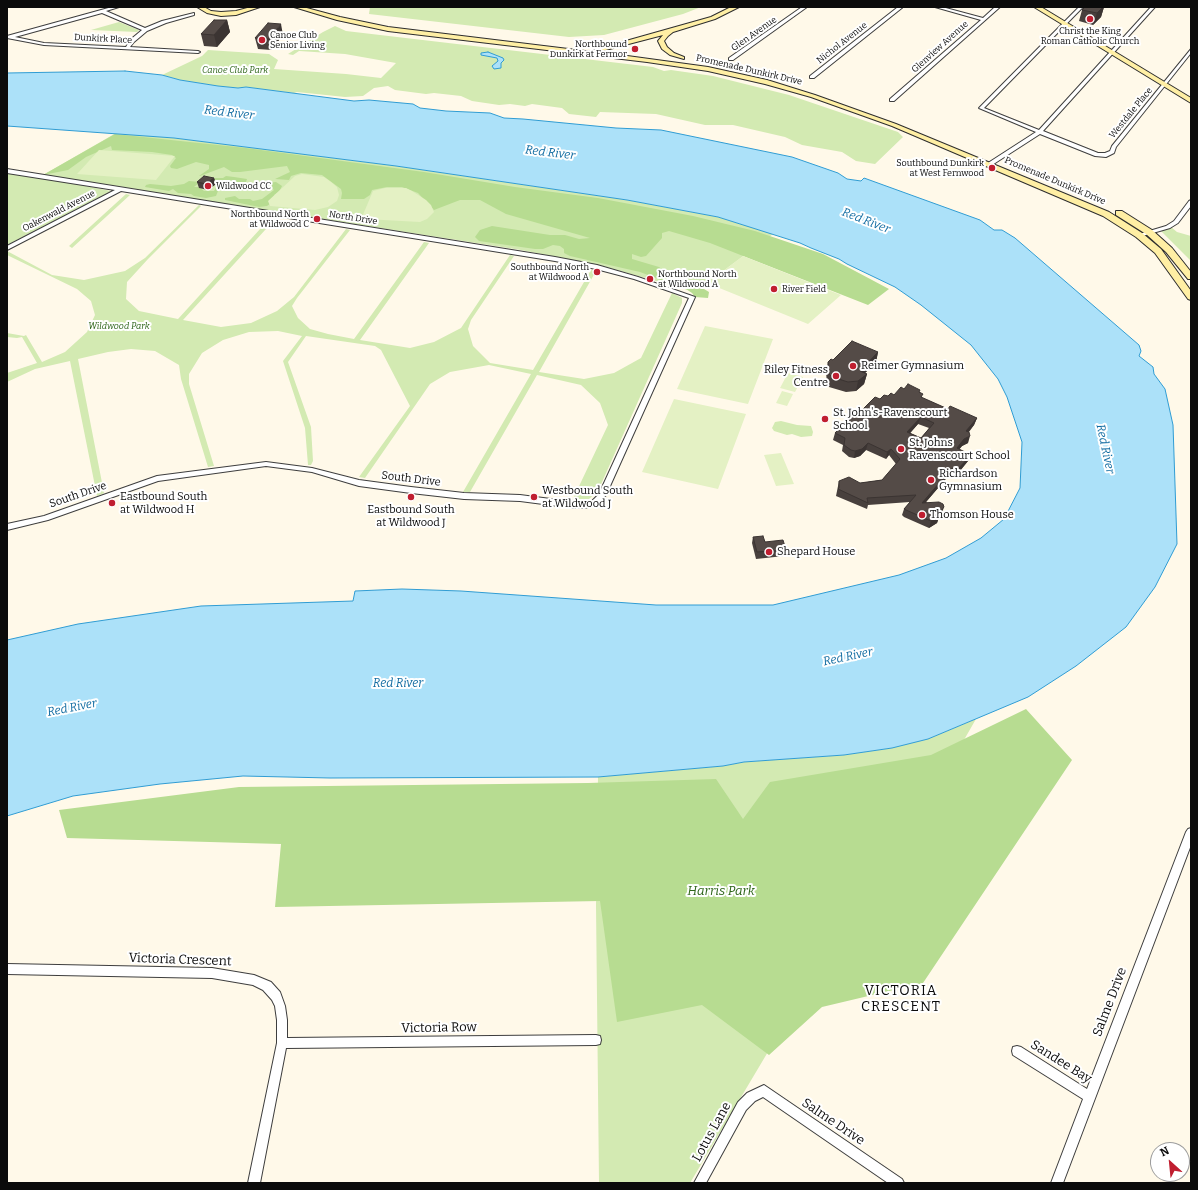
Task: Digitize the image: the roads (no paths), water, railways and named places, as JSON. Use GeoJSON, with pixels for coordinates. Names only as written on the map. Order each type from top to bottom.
{"type":"FeatureCollection","features":[{"type":"Feature","properties":{"kind":"main road"},"geometry":{"type":"LineString","coordinates":[[200,7],[209,12],[221,14],[236,13],[256,7]]}},
{"type":"Feature","properties":{"kind":"main road","name":"Promenade Dunkirk Drive"},"geometry":{"type":"LineString","coordinates":[[297,7],[339,19],[388,29],[647,60],[708,69],[767,82],[808,94],[993,162],[1094,201],[1115,211],[1149,232],[1169,250],[1191,277]]}},
{"type":"Feature","properties":{"kind":"main road"},"geometry":{"type":"LineString","coordinates":[[320,7],[382,20]]}},
{"type":"Feature","properties":{"kind":"main road"},"geometry":{"type":"LineString","coordinates":[[626,50],[592,45],[604,44],[720,10],[736,7]]}},
{"type":"Feature","properties":{"kind":"main road"},"geometry":{"type":"LineString","coordinates":[[1037,7],[1066,22],[1166,83],[1191,96]]}},
{"type":"Feature","properties":{"kind":"main road"},"geometry":{"type":"LineString","coordinates":[[1045,7],[1066,22]]}},
{"type":"Feature","properties":{"kind":"main road"},"geometry":{"type":"LineString","coordinates":[[682,58],[668,52],[664,48],[661,41],[666,34],[720,10]]}},
{"type":"Feature","properties":{"kind":"main road"},"geometry":{"type":"LineString","coordinates":[[574,51],[597,51],[678,29]]}},
{"type":"Feature","properties":{"kind":"main road","name":"Promenade Dunkirk Drive"},"geometry":{"type":"LineString","coordinates":[[643,52],[682,58],[758,74],[815,90],[877,112],[993,162],[1106,214],[1139,235],[1158,251],[1191,296]]}},
{"type":"Feature","properties":{"kind":"main road"},"geometry":{"type":"LineString","coordinates":[[1166,83],[1191,101]]}},
{"type":"Feature","properties":{"kind":"main road"},"geometry":{"type":"LineString","coordinates":[[808,94],[815,90]]}},
{"type":"Feature","properties":{"kind":"street"},"geometry":{"type":"LineString","coordinates":[[7,37],[116,7]]}},
{"type":"Feature","properties":{"kind":"street","name":"Glen Avenue"},"geometry":{"type":"LineString","coordinates":[[731,59],[805,7]]}},
{"type":"Feature","properties":{"kind":"street","name":"Nichol Avenue"},"geometry":{"type":"LineString","coordinates":[[812,78],[901,7]]}},
{"type":"Feature","properties":{"kind":"street"},"geometry":{"type":"LineString","coordinates":[[937,7],[984,19]]}},
{"type":"Feature","properties":{"kind":"street","name":"Glenview Avenue"},"geometry":{"type":"LineString","coordinates":[[892,100],[998,7]]}},
{"type":"Feature","properties":{"kind":"street"},"geometry":{"type":"LineString","coordinates":[[1040,132],[981,108],[1081,7]]}},
{"type":"Feature","properties":{"kind":"street"},"geometry":{"type":"LineString","coordinates":[[993,162],[1040,132],[1153,7]]}},
{"type":"Feature","properties":{"kind":"street"},"geometry":{"type":"LineString","coordinates":[[102,11],[145,30]]}},
{"type":"Feature","properties":{"kind":"street"},"geometry":{"type":"LineString","coordinates":[[127,48],[145,30],[164,22],[192,14]]}},
{"type":"Feature","properties":{"kind":"street","name":"Dunkirk Place"},"geometry":{"type":"LineString","coordinates":[[7,37],[44,44],[198,52]]}},
{"type":"Feature","properties":{"kind":"street"},"geometry":{"type":"LineString","coordinates":[[1166,83],[1191,50]]}},
{"type":"Feature","properties":{"kind":"street","name":"Westdale Place"},"geometry":{"type":"LineString","coordinates":[[1040,132],[1097,155],[1106,155],[1112,152],[1114,147],[1166,83]]}},
{"type":"Feature","properties":{"kind":"street","name":"North Drive"},"geometry":{"type":"LineString","coordinates":[[7,171],[555,259],[596,267],[636,278],[692,297]]}},
{"type":"Feature","properties":{"kind":"street","name":"Oakenwald Avenue"},"geometry":{"type":"LineString","coordinates":[[7,248],[119,190]]}},
{"type":"Feature","properties":{"kind":"street"},"geometry":{"type":"LineString","coordinates":[[1139,235],[1176,222],[1191,202]]}},
{"type":"Feature","properties":{"kind":"street","name":"South Drive"},"geometry":{"type":"LineString","coordinates":[[7,527],[45,518],[157,479],[266,464],[312,470],[359,483],[411,490],[464,496],[520,498],[574,505],[594,503],[602,495],[692,297]]}},
{"type":"Feature","properties":{"kind":"street","name":"Salme Drive"},"geometry":{"type":"LineString","coordinates":[[1057,1183],[1191,832]]}},
{"type":"Feature","properties":{"kind":"street","name":"Victoria Crescent"},"geometry":{"type":"LineString","coordinates":[[7,969],[212,973],[254,980],[266,986],[276,996],[280,1006],[282,1020],[282,1043],[254,1183]]}},
{"type":"Feature","properties":{"kind":"street","name":"Victoria Row"},"geometry":{"type":"LineString","coordinates":[[282,1043],[596,1040]]}},
{"type":"Feature","properties":{"kind":"street","name":"Sandee Bay"},"geometry":{"type":"LineString","coordinates":[[1017,1051],[1089,1096]]}},
{"type":"Feature","properties":{"kind":"street","name":"Salme Drive"},"geometry":{"type":"LineString","coordinates":[[751,1097],[764,1091],[898,1183]]}},
{"type":"Feature","properties":{"kind":"street","name":"Lotus Lane"},"geometry":{"type":"LineString","coordinates":[[700,1183],[742,1106],[751,1097]]}},
{"type":"Feature","properties":{"kind":"water"},"geometry":{"type":"Polygon","coordinates":[[[488,52],[503,58],[504,60],[501,63],[501,68],[494,69],[492,66],[498,61],[497,58],[481,55],[481,53],[488,52]]]}},
{"type":"Feature","properties":{"kind":"water","name":"Red River"},"geometry":{"type":"Polygon","coordinates":[[[125,71],[162,75],[180,80],[218,86],[238,88],[246,87],[354,101],[369,100],[413,104],[420,108],[490,113],[504,118],[616,128],[661,130],[792,157],[838,173],[847,179],[861,181],[864,178],[980,220],[994,230],[1002,230],[1015,238],[1139,345],[1141,351],[1139,356],[1153,367],[1154,374],[1165,389],[1173,425],[1177,544],[1155,587],[1126,627],[1076,666],[1028,697],[928,739],[892,748],[844,755],[744,762],[723,766],[598,777],[330,778],[243,776],[160,784],[73,796],[7,816],[7,640],[78,624],[201,606],[353,601],[355,591],[402,589],[461,591],[656,605],[773,605],[899,575],[946,558],[981,538],[1004,519],[1020,488],[1022,442],[1007,397],[998,379],[971,345],[921,305],[895,287],[839,259],[800,243],[718,217],[627,200],[396,166],[174,138],[7,126],[7,73],[125,71]]]}},
{"type":"Feature","properties":{"kind":"place","name":"Christ the King Roman Catholic Church"},"geometry":{"type":"Point","coordinates":[1090,19]}},
{"type":"Feature","properties":{"kind":"place","name":"Canoe Club Senior Living"},"geometry":{"type":"Point","coordinates":[262,40]}},
{"type":"Feature","properties":{"kind":"place","name":"Northbound Dunkirk at Fermor"},"geometry":{"type":"Point","coordinates":[635,49]}},
{"type":"Feature","properties":{"kind":"place","name":"Southbound Dunkirk at West Fernwood"},"geometry":{"type":"Point","coordinates":[992,168]}},
{"type":"Feature","properties":{"kind":"place","name":"Wildwood CC"},"geometry":{"type":"Point","coordinates":[208,186]}},
{"type":"Feature","properties":{"kind":"place","name":"Northbound North at Wildwood C"},"geometry":{"type":"Point","coordinates":[317,219]}},
{"type":"Feature","properties":{"kind":"place","name":"Southbound North at Wildwood A"},"geometry":{"type":"Point","coordinates":[597,272]}},
{"type":"Feature","properties":{"kind":"place","name":"Northbound North at Wildwood A"},"geometry":{"type":"Point","coordinates":[650,279]}},
{"type":"Feature","properties":{"kind":"place","name":"River Field"},"geometry":{"type":"Point","coordinates":[774,289]}},
{"type":"Feature","properties":{"kind":"place","name":"Reimer Gymnasium"},"geometry":{"type":"Point","coordinates":[853,366]}},
{"type":"Feature","properties":{"kind":"place","name":"Riley Fitness Centre"},"geometry":{"type":"Point","coordinates":[836,376]}},
{"type":"Feature","properties":{"kind":"place","name":"St. John's-Ravenscourt School"},"geometry":{"type":"Point","coordinates":[825,419]}},
{"type":"Feature","properties":{"kind":"place","name":"St. Johns Ravenscourt School"},"geometry":{"type":"Point","coordinates":[901,449]}},
{"type":"Feature","properties":{"kind":"place","name":"Richardson Gymnasium"},"geometry":{"type":"Point","coordinates":[931,480]}},
{"type":"Feature","properties":{"kind":"place","name":"Eastbound South at Wildwood J"},"geometry":{"type":"Point","coordinates":[411,497]}},
{"type":"Feature","properties":{"kind":"place","name":"Westbound South at Wildwood J"},"geometry":{"type":"Point","coordinates":[534,497]}},
{"type":"Feature","properties":{"kind":"place","name":"Eastbound South at Wildwood H"},"geometry":{"type":"Point","coordinates":[112,503]}},
{"type":"Feature","properties":{"kind":"place","name":"Thomson House"},"geometry":{"type":"Point","coordinates":[922,515]}},
{"type":"Feature","properties":{"kind":"place","name":"Shepard House"},"geometry":{"type":"Point","coordinates":[769,552]}},
{"type":"Feature","properties":{"kind":"district","name":"VICTORIA CRESCENT"},"geometry":{"type":"Point","coordinates":[901,1000]}},
{"type":"Feature","properties":{"kind":"park label","name":"Canoe Club Park"},"geometry":{"type":"Point","coordinates":[235,70]}},
{"type":"Feature","properties":{"kind":"park label","name":"Wildwood Park"},"geometry":{"type":"Point","coordinates":[119,326]}},
{"type":"Feature","properties":{"kind":"park label","name":"Harris Park"},"geometry":{"type":"Point","coordinates":[721,891]}}]}
